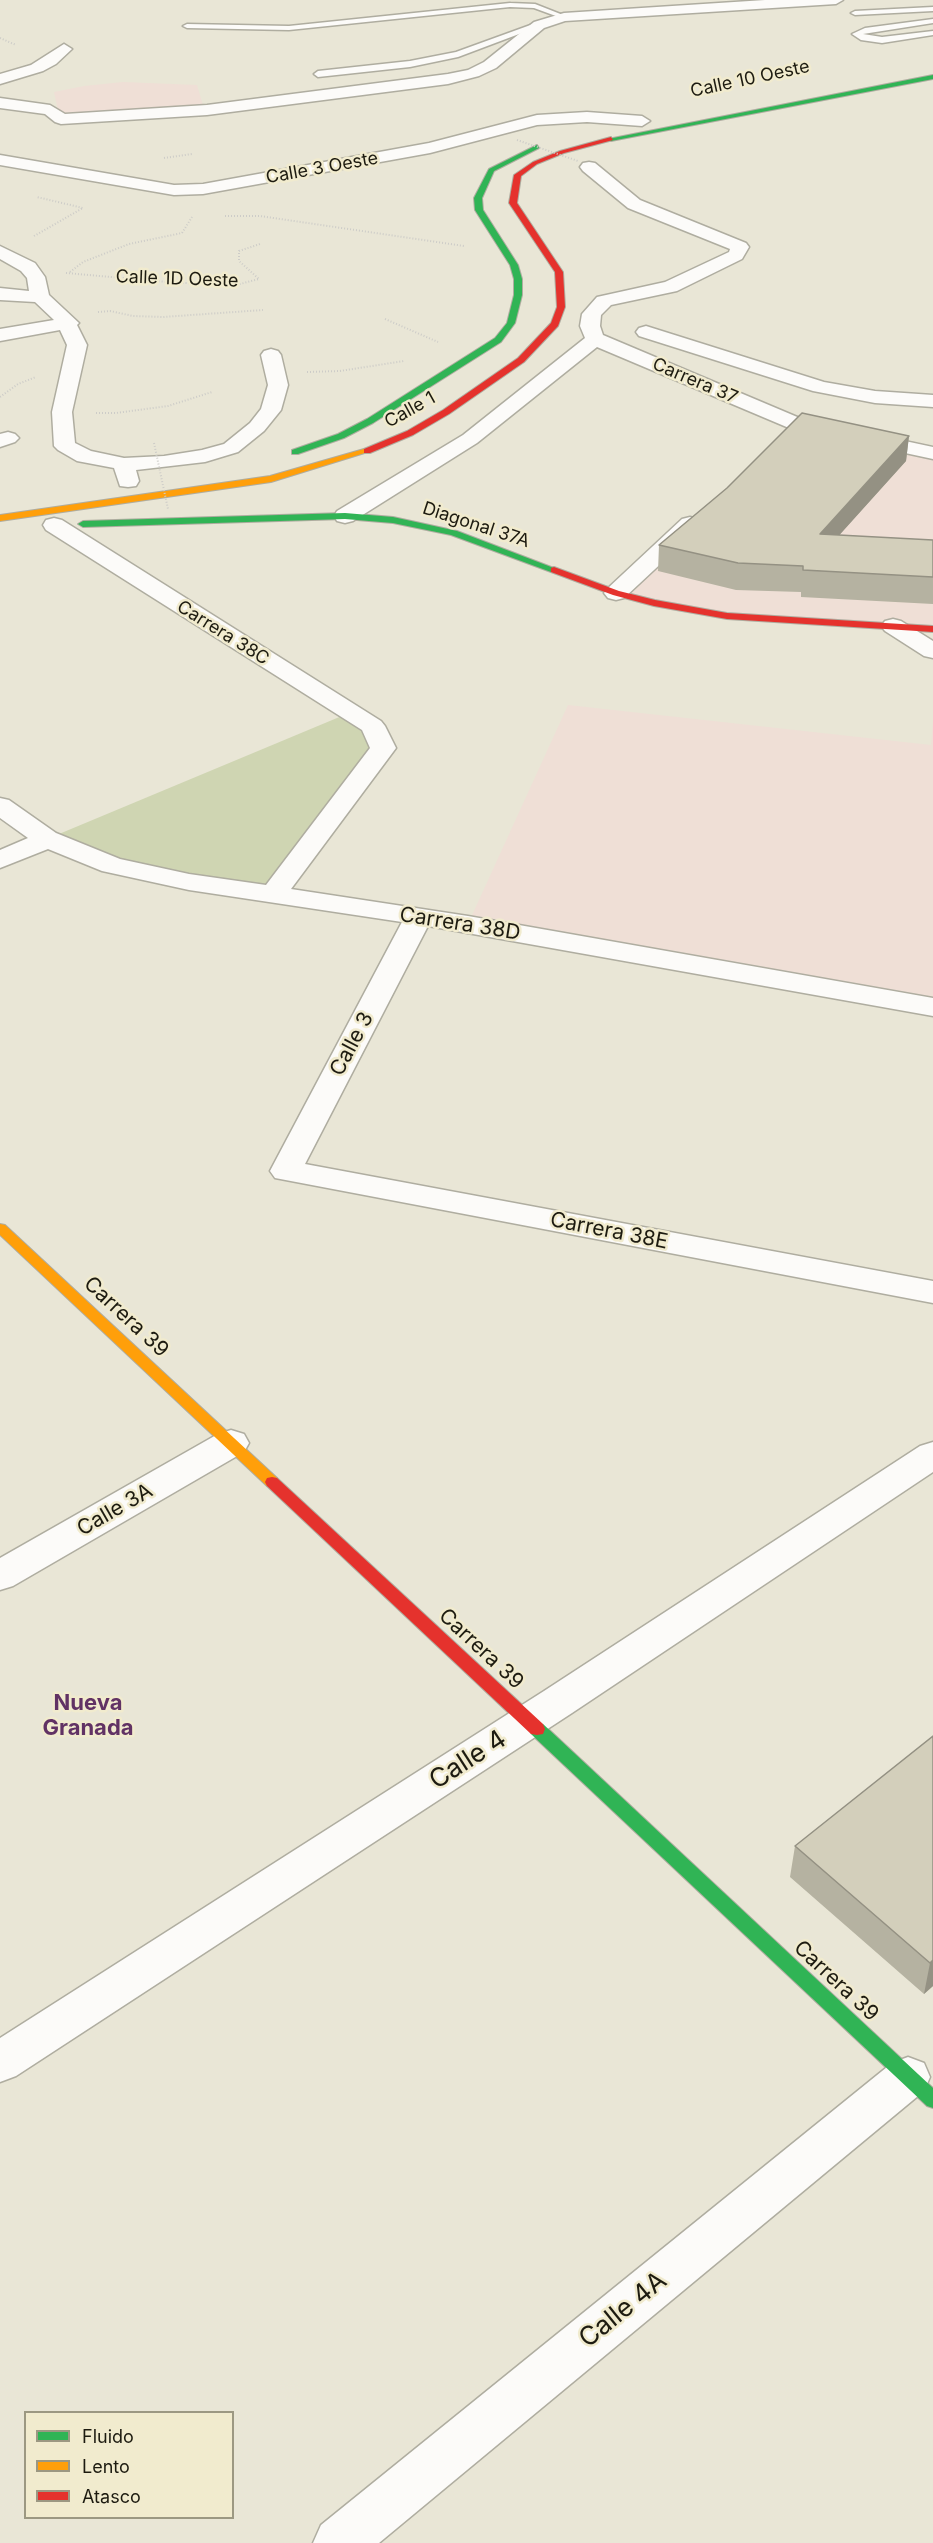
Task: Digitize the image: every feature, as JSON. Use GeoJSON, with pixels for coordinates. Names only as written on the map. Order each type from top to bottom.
{"type":"FeatureCollection","features":[{"type":"Feature","properties":{"kind":"main road","name":"Calle 10 Oeste"},"geometry":{"type":"LineString","coordinates":[[606,140],[933,77]]}},
{"type":"Feature","properties":{"kind":"main road","name":"Calle 10 Oeste"},"geometry":{"type":"LineString","coordinates":[[574,136],[717,104]]}},
{"type":"Feature","properties":{"kind":"main road","name":"Calle 1"},"geometry":{"type":"LineString","coordinates":[[285,454],[332,440],[370,421],[498,340],[511,322],[518,295],[518,279],[514,265],[492,235],[479,210],[480,191],[491,170],[511,158],[574,136]]}},
{"type":"Feature","properties":{"kind":"main road","name":"Calle 1"},"geometry":{"type":"LineString","coordinates":[[0,518],[271,479],[331,464],[375,449],[410,433],[446,412],[521,360],[548,334],[555,324],[561,307],[559,272],[513,203],[518,175],[535,163],[562,152],[606,140]]}},
{"type":"Feature","properties":{"kind":"main road"},"geometry":{"type":"LineString","coordinates":[[131,476],[209,469]]}},
{"type":"Feature","properties":{"kind":"main road","name":"Diagonal 37A"},"geometry":{"type":"LineString","coordinates":[[0,527],[345,516],[393,520],[437,528],[616,593],[654,603],[727,616],[933,629]]}},
{"type":"Feature","properties":{"kind":"main road","name":"Carrera 39"},"geometry":{"type":"LineString","coordinates":[[0,1228],[920,2089]]}},
{"type":"Feature","properties":{"kind":"street"},"geometry":{"type":"LineString","coordinates":[[0,103],[55,115],[207,110],[448,79],[472,73],[490,65],[539,25],[564,17],[836,0]]}},
{"type":"Feature","properties":{"kind":"street"},"geometry":{"type":"LineString","coordinates":[[0,79],[37,68],[64,49]]}},
{"type":"Feature","properties":{"kind":"street"},"geometry":{"type":"LineString","coordinates":[[0,88],[27,92],[55,115]]}},
{"type":"Feature","properties":{"kind":"street","name":"Calle 3 Oeste"},"geometry":{"type":"LineString","coordinates":[[0,160],[174,190],[203,189],[430,148],[537,120],[586,117],[642,121]]}},
{"type":"Feature","properties":{"kind":"street"},"geometry":{"type":"LineString","coordinates":[[345,516],[470,439],[595,339],[590,326],[592,314],[604,301],[670,287],[736,255],[740,247],[634,204],[583,164]]}},
{"type":"Feature","properties":{"kind":"street"},"geometry":{"type":"LineString","coordinates":[[0,250],[28,267],[38,287],[67,321],[77,345],[62,412],[65,446],[131,476],[164,462],[205,456],[231,448],[257,427],[271,410],[278,385],[274,364]]}},
{"type":"Feature","properties":{"kind":"street"},"geometry":{"type":"LineString","coordinates":[[0,294],[38,287]]}},
{"type":"Feature","properties":{"kind":"street"},"geometry":{"type":"LineString","coordinates":[[0,335],[67,321]]}},
{"type":"Feature","properties":{"kind":"street"},"geometry":{"type":"LineString","coordinates":[[646,332],[820,387],[875,397],[933,401]]}},
{"type":"Feature","properties":{"kind":"street","name":"Carrera 37"},"geometry":{"type":"LineString","coordinates":[[595,339],[796,424],[933,453]]}},
{"type":"Feature","properties":{"kind":"street"},"geometry":{"type":"LineString","coordinates":[[779,440],[796,424]]}},
{"type":"Feature","properties":{"kind":"street"},"geometry":{"type":"LineString","coordinates":[[616,593],[703,512]]}},
{"type":"Feature","properties":{"kind":"street","name":"Carrera 38C"},"geometry":{"type":"LineString","coordinates":[[54,525],[372,726],[384,748],[272,896]]}},
{"type":"Feature","properties":{"kind":"street"},"geometry":{"type":"LineString","coordinates":[[893,626],[933,651]]}},
{"type":"Feature","properties":{"kind":"street","name":"Carrera 38D"},"geometry":{"type":"LineString","coordinates":[[0,806],[47,839],[112,865],[189,882],[419,917],[933,1007]]}},
{"type":"Feature","properties":{"kind":"street"},"geometry":{"type":"LineString","coordinates":[[0,860],[47,839]]}},
{"type":"Feature","properties":{"kind":"street","name":"Calle 3"},"geometry":{"type":"LineString","coordinates":[[286,1171],[419,917]]}},
{"type":"Feature","properties":{"kind":"street","name":"Carrera 38E"},"geometry":{"type":"LineString","coordinates":[[286,1171],[933,1292]]}},
{"type":"Feature","properties":{"kind":"street","name":"Calle 3A"},"geometry":{"type":"LineString","coordinates":[[0,1576],[231,1443]]}},
{"type":"Feature","properties":{"kind":"street","name":"Calle 4"},"geometry":{"type":"LineString","coordinates":[[0,2061],[528,1721],[933,1455]]}},
{"type":"Feature","properties":{"kind":"street","name":"Calle 4A"},"geometry":{"type":"LineString","coordinates":[[339,2543],[920,2089]]}},
{"type":"Feature","properties":{"kind":"lane"},"geometry":{"type":"LineString","coordinates":[[187,26],[289,28],[510,5],[535,6],[564,17]]}},
{"type":"Feature","properties":{"kind":"lane"},"geometry":{"type":"LineString","coordinates":[[855,13],[933,9]]}},
{"type":"Feature","properties":{"kind":"lane"},"geometry":{"type":"LineString","coordinates":[[933,21],[865,30],[856,34],[864,38],[882,40],[933,33]]}},
{"type":"Feature","properties":{"kind":"lane"},"geometry":{"type":"LineString","coordinates":[[318,74],[410,64],[458,54],[539,25]]}},
{"type":"Feature","properties":{"kind":"path"},"geometry":{"type":"LineString","coordinates":[[517,140],[583,164]]}},
{"type":"Feature","properties":{"kind":"path"},"geometry":{"type":"LineString","coordinates":[[525,147],[543,141]]}},
{"type":"Feature","properties":{"kind":"path"},"geometry":{"type":"LineString","coordinates":[[69,273],[83,262],[129,244],[182,233],[193,215],[182,208],[182,202],[187,195],[203,189]]}},
{"type":"Feature","properties":{"kind":"path"},"geometry":{"type":"LineString","coordinates":[[26,239],[83,208],[36,197]]}},
{"type":"Feature","properties":{"kind":"path"},"geometry":{"type":"LineString","coordinates":[[222,216],[260,216],[465,246]]}},
{"type":"Feature","properties":{"kind":"path","name":"Calle 1D Oeste"},"geometry":{"type":"LineString","coordinates":[[38,287],[69,273],[180,283],[240,284],[259,279],[239,261],[239,251],[260,244]]}},
{"type":"Feature","properties":{"kind":"path"},"geometry":{"type":"LineString","coordinates":[[67,321],[110,311],[134,316],[163,317],[263,310]]}},
{"type":"Feature","properties":{"kind":"path"},"geometry":{"type":"LineString","coordinates":[[385,318],[442,344]]}},
{"type":"Feature","properties":{"kind":"path"},"geometry":{"type":"LineString","coordinates":[[274,364],[340,371],[411,359]]}},
{"type":"Feature","properties":{"kind":"path"},"geometry":{"type":"LineString","coordinates":[[62,412],[116,413],[158,408],[212,392]]}},
{"type":"Feature","properties":{"kind":"path"},"geometry":{"type":"LineString","coordinates":[[154,443],[168,509]]}},
{"type":"Feature","properties":{"kind":"path"},"geometry":{"type":"LineString","coordinates":[[131,476],[167,467]]}},
{"type":"Feature","properties":{"kind":"shaded area"},"geometry":{"type":"Polygon","coordinates":[[[123,82],[197,85],[203,105],[59,115],[54,92],[123,82]]]}},
{"type":"Feature","properties":{"kind":"shaded area"},"geometry":{"type":"Polygon","coordinates":[[[796,424],[933,453],[933,629],[727,616],[616,593],[796,424]]]}},
{"type":"Feature","properties":{"kind":"shaded area"},"geometry":{"type":"Polygon","coordinates":[[[568,705],[931,745],[933,720],[933,1007],[468,924],[568,705]]]}},
{"type":"Feature","properties":{"kind":"green space"},"geometry":{"type":"Polygon","coordinates":[[[349,713],[383,748],[272,896],[189,882],[47,839],[349,713]]]}},
{"type":"Feature","properties":{"kind":"building"},"geometry":{"type":"Polygon","coordinates":[[[802,413],[909,436],[820,534],[933,540],[933,577],[803,570],[803,566],[738,563],[659,545],[727,488],[802,413]]]}},
{"type":"Feature","properties":{"kind":"building"},"geometry":{"type":"Polygon","coordinates":[[[933,1736],[933,1960],[930,1963],[795,1846],[933,1736]]]}},
{"type":"Feature","properties":{"kind":"traffic: fast"},"geometry":{"type":"LineString","coordinates":[[611,139],[933,77]]}},
{"type":"Feature","properties":{"kind":"traffic: fast"},"geometry":{"type":"LineString","coordinates":[[295,452],[341,436],[370,421],[498,340],[511,323],[518,295],[518,279],[514,265],[479,210],[478,198],[491,170],[537,147]]}},
{"type":"Feature","properties":{"kind":"traffic: fast"},"geometry":{"type":"LineString","coordinates":[[83,524],[345,516],[393,520],[454,533],[554,570]]}},
{"type":"Feature","properties":{"kind":"traffic: fast"},"geometry":{"type":"LineString","coordinates":[[537,1729],[933,2100]]}},
{"type":"Feature","properties":{"kind":"traffic: slow"},"geometry":{"type":"LineString","coordinates":[[0,518],[271,479],[367,451]]}},
{"type":"Feature","properties":{"kind":"traffic: slow"},"geometry":{"type":"LineString","coordinates":[[0,1228],[272,1482]]}},
{"type":"Feature","properties":{"kind":"traffic: jam"},"geometry":{"type":"LineString","coordinates":[[367,451],[410,433],[446,412],[521,360],[555,324],[561,307],[559,272],[513,203],[518,175],[535,163],[562,152],[611,139]]}},
{"type":"Feature","properties":{"kind":"traffic: jam"},"geometry":{"type":"LineString","coordinates":[[554,570],[616,593],[654,603],[727,616],[933,629]]}},
{"type":"Feature","properties":{"kind":"traffic: jam"},"geometry":{"type":"LineString","coordinates":[[272,1482],[537,1729]]}},
{"type":"Feature","properties":{"kind":"district","name":"Nueva Granada"},"geometry":{"type":"Point","coordinates":[88,1716]}}]}
